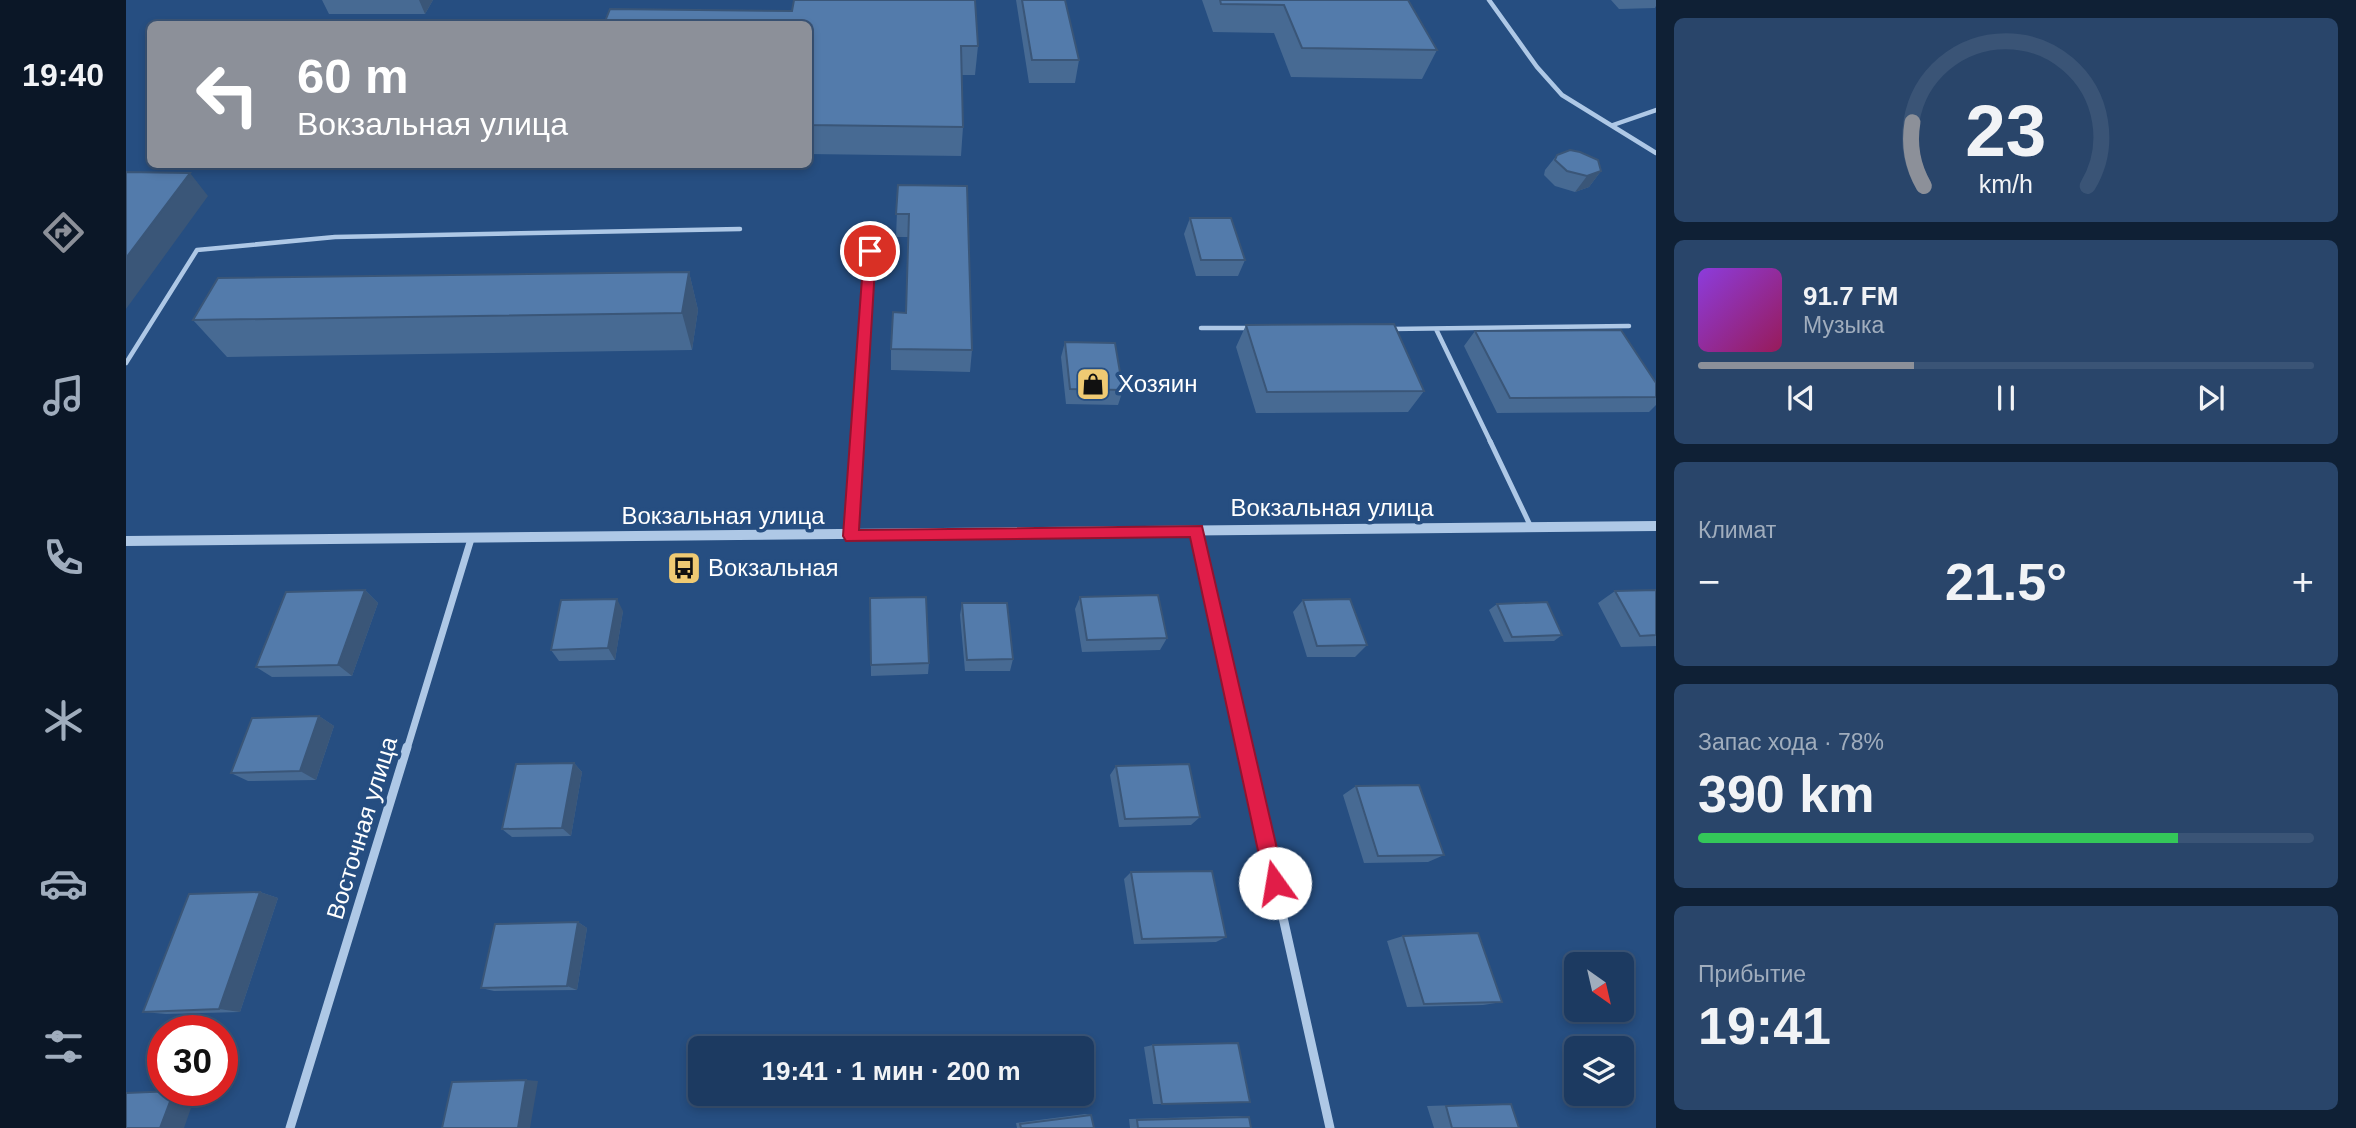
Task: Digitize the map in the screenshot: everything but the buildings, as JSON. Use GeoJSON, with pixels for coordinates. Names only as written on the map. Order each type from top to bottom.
{"type":"FeatureCollection","features":[{"type":"Feature","properties":{"kind":"street"},"geometry":{"type":"LineString","coordinates":[[1489,0],[1537,67],[1562,95],[1656,153]]}},
{"type":"Feature","properties":{"kind":"street"},"geometry":{"type":"LineString","coordinates":[[1612,125],[1656,110]]}},
{"type":"Feature","properties":{"kind":"street","name":"Вокзальная улица"},"geometry":{"type":"LineString","coordinates":[[126,541],[851,536],[1656,526]]}},
{"type":"Feature","properties":{"kind":"street"},"geometry":{"type":"LineString","coordinates":[[1196,530],[1330,1128]]}},
{"type":"Feature","properties":{"kind":"street","name":"Восточная улица"},"geometry":{"type":"LineString","coordinates":[[290,1128],[471,539]]}},
{"type":"Feature","properties":{"kind":"lane"},"geometry":{"type":"LineString","coordinates":[[851,536],[872,225]]}},
{"type":"Feature","properties":{"kind":"lane"},"geometry":{"type":"LineString","coordinates":[[126,363],[197,250],[335,237],[740,229]]}},
{"type":"Feature","properties":{"kind":"lane"},"geometry":{"type":"LineString","coordinates":[[1381,329],[1629,326]]}},
{"type":"Feature","properties":{"kind":"lane"},"geometry":{"type":"LineString","coordinates":[[1201,328],[1256,328]]}},
{"type":"Feature","properties":{"kind":"lane"},"geometry":{"type":"LineString","coordinates":[[1436,329],[1531,527]]}},
{"type":"Feature","properties":{"kind":"place","name":"Хозяин"},"geometry":{"type":"Point","coordinates":[1093,384]}},
{"type":"Feature","properties":{"kind":"place","name":"Вокзальная"},"geometry":{"type":"Point","coordinates":[684,568]}},
{"type":"Feature","properties":{"kind":"route"},"geometry":{"type":"LineString","coordinates":[[870,251],[851,536],[1196,530],[1275,883]]}}]}
